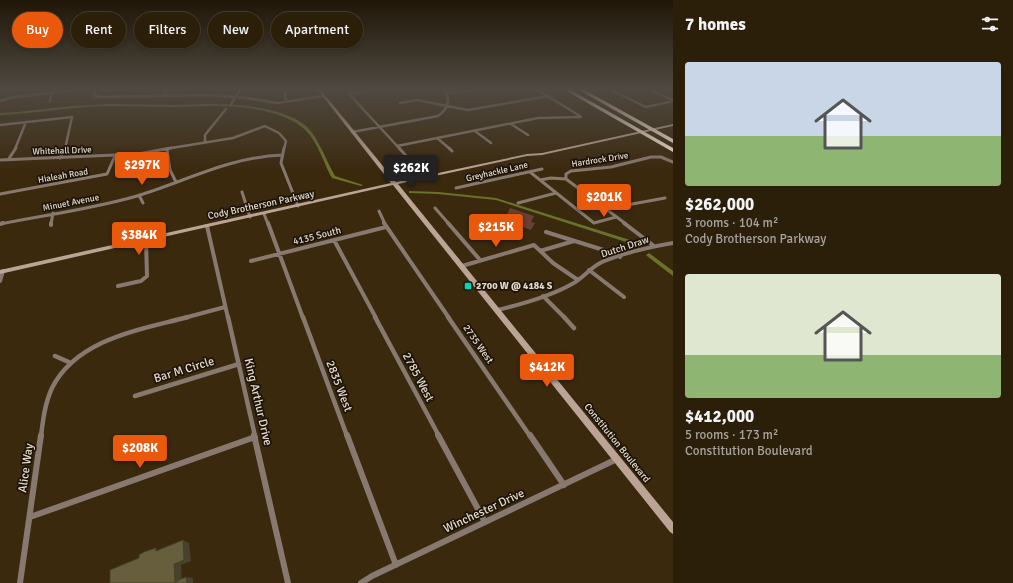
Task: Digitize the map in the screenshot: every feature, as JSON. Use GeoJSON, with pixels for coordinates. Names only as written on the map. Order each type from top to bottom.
{"type":"FeatureCollection","features":[{"type":"Feature","properties":{"kind":"highway"},"geometry":{"type":"LineString","coordinates":[[613,116],[673,150]]}},
{"type":"Feature","properties":{"kind":"highway"},"geometry":{"type":"LineString","coordinates":[[628,116],[673,141]]}},
{"type":"Feature","properties":{"kind":"main road","name":"Constitution Boulevard"},"geometry":{"type":"LineString","coordinates":[[339,116],[462,266],[673,529]]}},
{"type":"Feature","properties":{"kind":"main road","name":"Cody Brotherson Parkway"},"geometry":{"type":"LineString","coordinates":[[2,271],[264,214],[673,121]]}},
{"type":"Feature","properties":{"kind":"main road","name":"Cody Brotherson Parkway"},"geometry":{"type":"LineString","coordinates":[[526,155],[542,154],[673,125]]}},
{"type":"Feature","properties":{"kind":"street"},"geometry":{"type":"LineString","coordinates":[[205,143],[205,136],[220,116]]}},
{"type":"Feature","properties":{"kind":"street"},"geometry":{"type":"LineString","coordinates":[[370,116],[409,159]]}},
{"type":"Feature","properties":{"kind":"street"},"geometry":{"type":"LineString","coordinates":[[352,132],[436,116]]}},
{"type":"Feature","properties":{"kind":"street"},"geometry":{"type":"LineString","coordinates":[[397,146],[545,118],[577,116]]}},
{"type":"Feature","properties":{"kind":"street"},"geometry":{"type":"LineString","coordinates":[[0,125],[72,118],[66,147],[60,158]]}},
{"type":"Feature","properties":{"kind":"street"},"geometry":{"type":"LineString","coordinates":[[8,160],[15,150],[26,122]]}},
{"type":"Feature","properties":{"kind":"street"},"geometry":{"type":"LineString","coordinates":[[511,124],[528,135]]}},
{"type":"Feature","properties":{"kind":"street","name":"Whitehall Drive"},"geometry":{"type":"LineString","coordinates":[[0,160],[138,154],[233,138],[266,126],[279,133],[285,139],[286,146],[282,155]]}},
{"type":"Feature","properties":{"kind":"street"},"geometry":{"type":"LineString","coordinates":[[475,131],[491,143]]}},
{"type":"Feature","properties":{"kind":"street"},"geometry":{"type":"LineString","coordinates":[[437,138],[452,151]]}},
{"type":"Feature","properties":{"kind":"street"},"geometry":{"type":"LineString","coordinates":[[167,149],[170,170],[176,182]]}},
{"type":"Feature","properties":{"kind":"street"},"geometry":{"type":"LineString","coordinates":[[282,155],[282,166],[298,206]]}},
{"type":"Feature","properties":{"kind":"street","name":"Minuet Avenue"},"geometry":{"type":"LineString","coordinates":[[0,224],[139,195],[232,163],[282,155]]}},
{"type":"Feature","properties":{"kind":"street","name":"Hialeah Road"},"geometry":{"type":"LineString","coordinates":[[0,194],[107,174],[115,156]]}},
{"type":"Feature","properties":{"kind":"street","name":"Hardrock Drive"},"geometry":{"type":"LineString","coordinates":[[566,179],[566,174],[571,171],[604,168],[651,157],[666,159],[673,162]]}},
{"type":"Feature","properties":{"kind":"street","name":"Greyhackle Lane"},"geometry":{"type":"LineString","coordinates":[[456,188],[542,168]]}},
{"type":"Feature","properties":{"kind":"street"},"geometry":{"type":"LineString","coordinates":[[530,172],[594,223],[616,217]]}},
{"type":"Feature","properties":{"kind":"street","name":"Hardrock Drive"},"geometry":{"type":"LineString","coordinates":[[540,180],[551,178],[566,179],[654,246]]}},
{"type":"Feature","properties":{"kind":"street"},"geometry":{"type":"LineString","coordinates":[[242,192],[250,217]]}},
{"type":"Feature","properties":{"kind":"street"},"geometry":{"type":"LineString","coordinates":[[518,203],[556,193]]}},
{"type":"Feature","properties":{"kind":"street"},"geometry":{"type":"LineString","coordinates":[[139,195],[143,203]]}},
{"type":"Feature","properties":{"kind":"street"},"geometry":{"type":"LineString","coordinates":[[605,209],[665,198]]}},
{"type":"Feature","properties":{"kind":"street"},"geometry":{"type":"LineString","coordinates":[[435,208],[480,260]]}},
{"type":"Feature","properties":{"kind":"street","name":"2735 West"},"geometry":{"type":"LineString","coordinates":[[379,211],[386,228],[564,485]]}},
{"type":"Feature","properties":{"kind":"street"},"geometry":{"type":"LineString","coordinates":[[51,225],[53,213]]}},
{"type":"Feature","properties":{"kind":"street","name":"2835 West"},"geometry":{"type":"LineString","coordinates":[[264,214],[396,565]]}},
{"type":"Feature","properties":{"kind":"street","name":"King Arthur Drive"},"geometry":{"type":"LineString","coordinates":[[207,226],[288,583]]}},
{"type":"Feature","properties":{"kind":"street","name":"4135 South"},"geometry":{"type":"LineString","coordinates":[[251,261],[386,228]]}},
{"type":"Feature","properties":{"kind":"street"},"geometry":{"type":"LineString","coordinates":[[546,232],[610,252],[620,257]]}},
{"type":"Feature","properties":{"kind":"street"},"geometry":{"type":"LineString","coordinates":[[118,286],[138,282],[147,276],[146,240]]}},
{"type":"Feature","properties":{"kind":"street","name":"2785 West"},"geometry":{"type":"LineString","coordinates":[[334,240],[485,522]]}},
{"type":"Feature","properties":{"kind":"street"},"geometry":{"type":"LineString","coordinates":[[540,251],[574,240]]}},
{"type":"Feature","properties":{"kind":"street","name":"Dutch Draw"},"geometry":{"type":"LineString","coordinates":[[497,310],[562,289],[578,280],[596,265],[654,246],[673,243]]}},
{"type":"Feature","properties":{"kind":"street"},"geometry":{"type":"LineString","coordinates":[[462,266],[534,245],[558,267],[578,280]]}},
{"type":"Feature","properties":{"kind":"street"},"geometry":{"type":"LineString","coordinates":[[589,270],[624,297]]}},
{"type":"Feature","properties":{"kind":"street"},"geometry":{"type":"LineString","coordinates":[[0,281],[2,271]]}},
{"type":"Feature","properties":{"kind":"street"},"geometry":{"type":"LineString","coordinates":[[543,296],[574,328]]}},
{"type":"Feature","properties":{"kind":"street","name":"Alice Way"},"geometry":{"type":"LineString","coordinates":[[20,583],[47,403],[55,384],[71,363],[90,348],[111,338],[225,307]]}},
{"type":"Feature","properties":{"kind":"street"},"geometry":{"type":"LineString","coordinates":[[55,356],[71,363]]}},
{"type":"Feature","properties":{"kind":"street","name":"Bar M Circle"},"geometry":{"type":"LineString","coordinates":[[135,396],[239,364]]}},
{"type":"Feature","properties":{"kind":"street"},"geometry":{"type":"LineString","coordinates":[[30,517],[256,437]]}},
{"type":"Feature","properties":{"kind":"street","name":"Winchester Drive"},"geometry":{"type":"LineString","coordinates":[[360,583],[617,459]]}},
{"type":"Feature","properties":{"kind":"shaded area"},"geometry":{"type":"Polygon","coordinates":[[[510,208],[534,216],[531,222],[535,223],[531,230],[506,221],[510,215],[507,214],[510,208]]]}},
{"type":"Feature","properties":{"kind":"building"},"geometry":{"type":"Polygon","coordinates":[[[183,540],[184,560],[174,564],[175,582],[186,577],[187,583],[110,583],[110,570],[139,558],[139,555],[144,552],[156,548],[156,551],[183,540]]]}},
{"type":"Feature","properties":{"kind":"waterway"},"geometry":{"type":"LineString","coordinates":[[285,116],[297,121],[305,127],[313,137],[333,177],[361,185]]}},
{"type":"Feature","properties":{"kind":"waterway"},"geometry":{"type":"LineString","coordinates":[[411,192],[438,193],[496,199],[628,241],[636,245]]}},
{"type":"Feature","properties":{"kind":"waterway"},"geometry":{"type":"LineString","coordinates":[[649,255],[673,274]]}},
{"type":"Feature","properties":{"kind":"place","name":"2700 W @ 4184 S"},"geometry":{"type":"Point","coordinates":[468,286]}}]}
